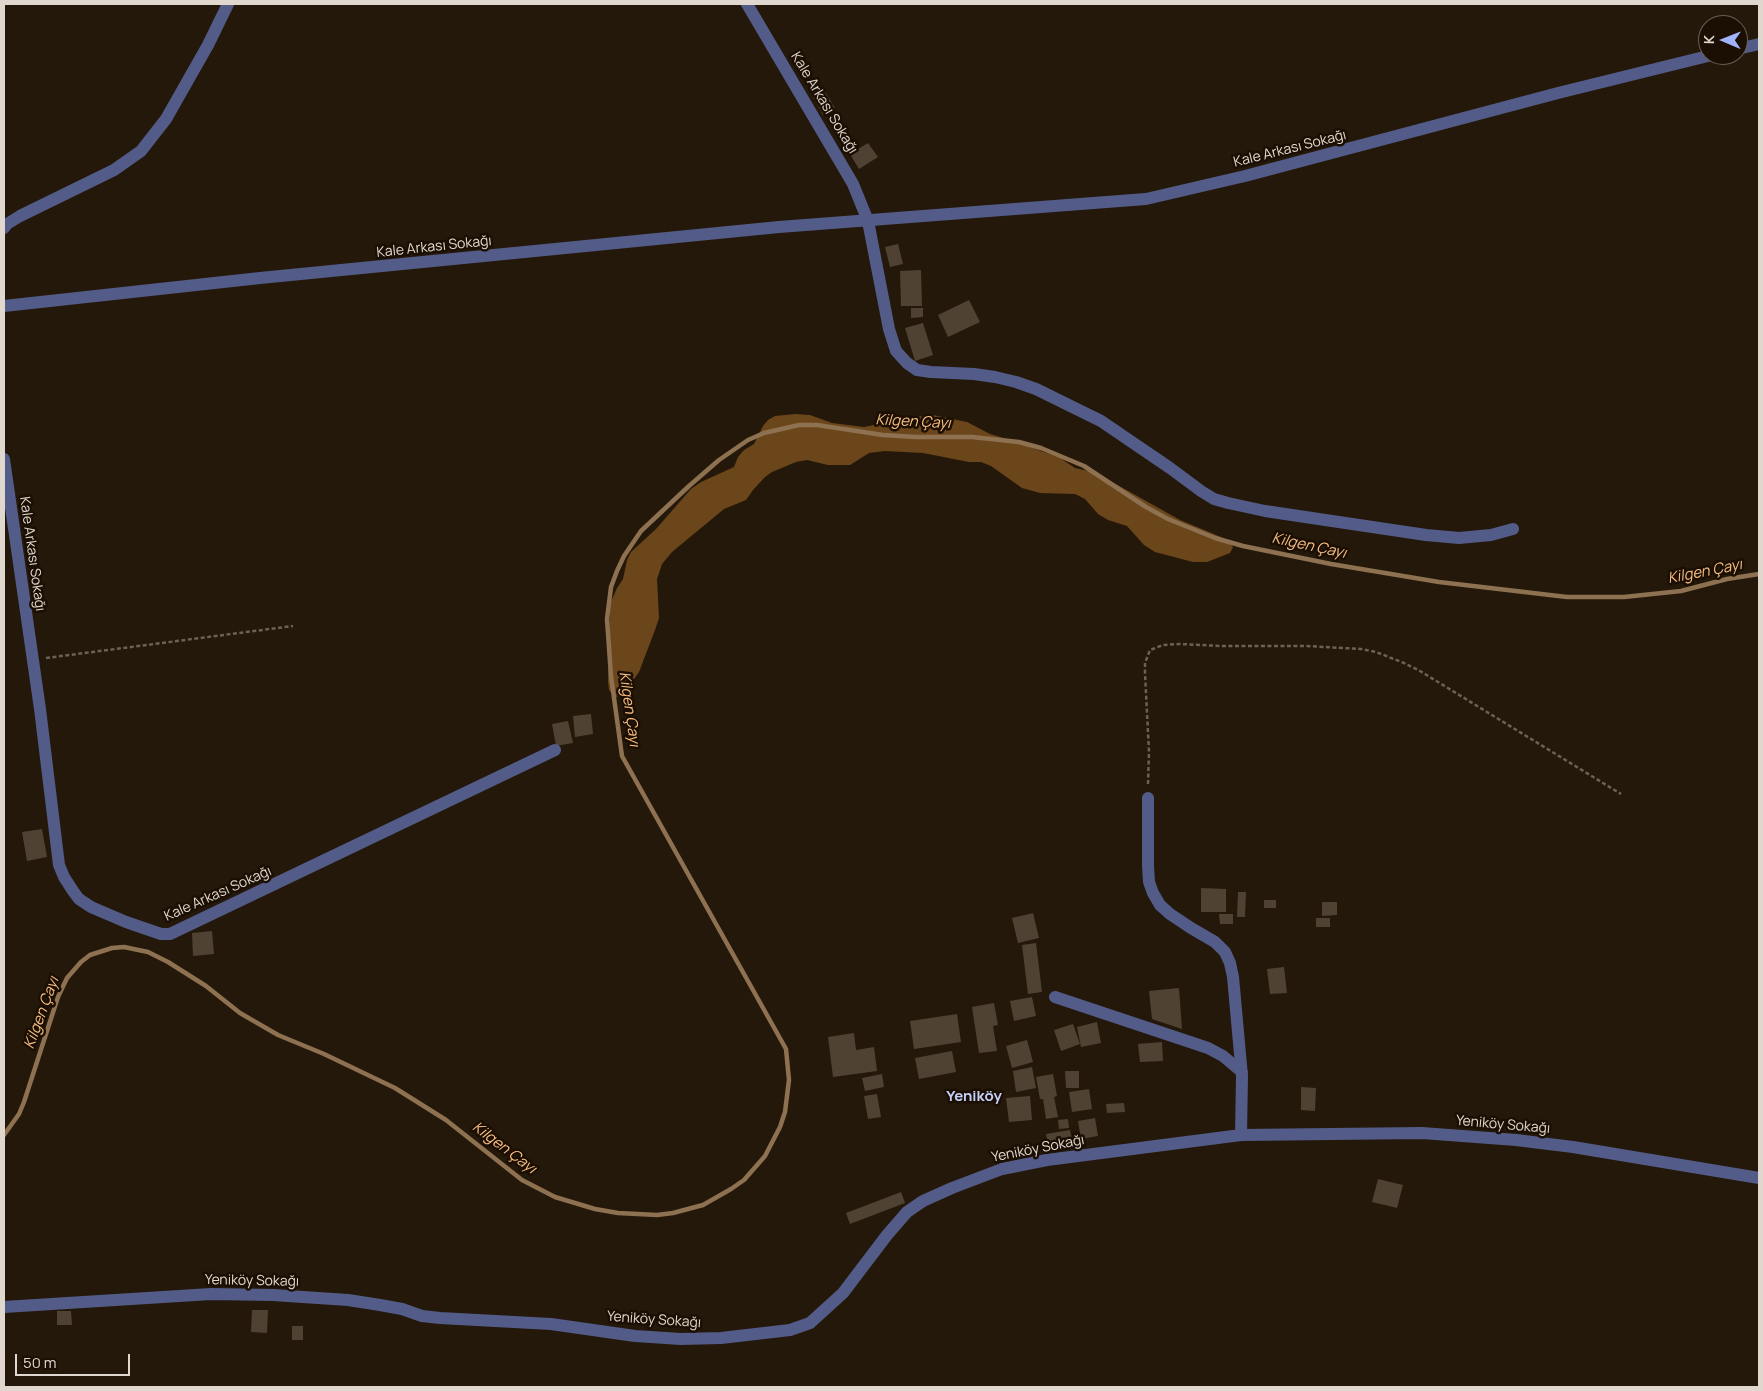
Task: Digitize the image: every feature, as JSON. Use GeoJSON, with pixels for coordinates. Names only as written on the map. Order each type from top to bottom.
{"type":"FeatureCollection","features":[{"type":"Feature","properties":{"kind":"street"},"geometry":{"type":"LineString","coordinates":[[4,228],[20,216],[114,170],[141,151],[166,119],[208,45],[228,4]]}},
{"type":"Feature","properties":{"kind":"street","name":"Kale Arkası Sokağı"},"geometry":{"type":"LineString","coordinates":[[747,4],[842,163],[868,221]]}},
{"type":"Feature","properties":{"kind":"street","name":"Kale Arkası Sokağı"},"geometry":{"type":"LineString","coordinates":[[4,306],[260,278],[770,228],[1146,199],[1245,176],[1698,59]]}},
{"type":"Feature","properties":{"kind":"street"},"geometry":{"type":"LineString","coordinates":[[868,221],[889,329],[896,351],[907,363],[917,370],[995,377],[1036,389],[1101,421],[1163,463],[1201,492],[1228,504],[1265,512],[1459,538],[1491,535],[1513,529]]}},
{"type":"Feature","properties":{"kind":"street","name":"Kale Arkası Sokağı"},"geometry":{"type":"LineString","coordinates":[[4,459],[61,871],[79,899],[90,907],[161,934],[170,934],[555,750]]}},
{"type":"Feature","properties":{"kind":"street"},"geometry":{"type":"LineString","coordinates":[[1148,798],[1148,866],[1151,888],[1160,905],[1170,914],[1215,942],[1225,952],[1230,963],[1242,1072],[1241,1135]]}},
{"type":"Feature","properties":{"kind":"street"},"geometry":{"type":"LineString","coordinates":[[1055,998],[1208,1048],[1223,1056],[1242,1072]]}},
{"type":"Feature","properties":{"kind":"street","name":"Yeniköy Sokağı"},"geometry":{"type":"LineString","coordinates":[[4,1307],[211,1294],[255,1294],[348,1300],[402,1309],[422,1316],[551,1324],[635,1336],[681,1339],[755,1335],[790,1330],[810,1323],[843,1293],[907,1212],[923,1201],[1002,1169],[1047,1160],[1241,1135],[1422,1133],[1516,1140],[1591,1150],[1759,1178]]}},
{"type":"Feature","properties":{"kind":"path"},"geometry":{"type":"LineString","coordinates":[[32,659],[292,626]]}},
{"type":"Feature","properties":{"kind":"path"},"geometry":{"type":"LineString","coordinates":[[1148,798],[1149,752],[1145,663],[1150,650],[1156,647],[1179,644],[1340,647],[1376,652],[1420,671],[1621,794]]}},
{"type":"Feature","properties":{"kind":"shaded area"},"geometry":{"type":"Polygon","coordinates":[[[810,415],[832,423],[864,427],[890,420],[933,415],[967,422],[990,434],[1060,458],[1075,468],[1093,472],[1180,520],[1221,537],[1233,547],[1230,553],[1207,562],[1193,562],[1155,552],[1144,545],[1127,526],[1108,520],[1098,514],[1085,499],[1075,494],[1040,493],[1022,488],[991,466],[981,462],[969,462],[923,453],[885,451],[869,453],[850,465],[828,465],[807,460],[796,462],[765,477],[746,500],[724,509],[672,552],[662,564],[657,579],[659,618],[655,630],[639,672],[622,696],[615,697],[609,690],[608,681],[610,604],[623,579],[627,560],[631,552],[656,529],[691,489],[701,482],[734,467],[738,457],[744,450],[754,444],[768,420],[775,416],[810,415]]]}},
{"type":"Feature","properties":{"kind":"building"},"geometry":{"type":"Polygon","coordinates":[[[824,90],[835,108],[823,115],[813,97],[824,90]]]}},
{"type":"Feature","properties":{"kind":"building"},"geometry":{"type":"Polygon","coordinates":[[[868,143],[878,157],[859,169],[850,154],[868,143]]]}},
{"type":"Feature","properties":{"kind":"building"},"geometry":{"type":"Polygon","coordinates":[[[898,244],[903,264],[890,267],[885,247],[898,244]]]}},
{"type":"Feature","properties":{"kind":"building"},"geometry":{"type":"Polygon","coordinates":[[[921,270],[922,306],[901,306],[900,271],[921,270]]]}},
{"type":"Feature","properties":{"kind":"building"},"geometry":{"type":"Polygon","coordinates":[[[969,300],[980,322],[948,337],[938,315],[969,300]]]}},
{"type":"Feature","properties":{"kind":"building"},"geometry":{"type":"Polygon","coordinates":[[[911,308],[923,308],[923,317],[911,318],[911,308]]]}},
{"type":"Feature","properties":{"kind":"building"},"geometry":{"type":"Polygon","coordinates":[[[923,323],[933,355],[915,361],[905,328],[923,323]]]}},
{"type":"Feature","properties":{"kind":"building"},"geometry":{"type":"Polygon","coordinates":[[[591,714],[593,734],[575,737],[573,716],[591,714]]]}},
{"type":"Feature","properties":{"kind":"building"},"geometry":{"type":"Polygon","coordinates":[[[568,721],[573,743],[556,746],[552,724],[568,721]]]}},
{"type":"Feature","properties":{"kind":"building"},"geometry":{"type":"Polygon","coordinates":[[[42,829],[47,857],[27,861],[22,832],[42,829]]]}},
{"type":"Feature","properties":{"kind":"building"},"geometry":{"type":"Polygon","coordinates":[[[1201,888],[1226,889],[1226,912],[1201,912],[1201,888]]]}},
{"type":"Feature","properties":{"kind":"building"},"geometry":{"type":"Polygon","coordinates":[[[1238,892],[1246,892],[1245,917],[1237,917],[1238,892]]]}},
{"type":"Feature","properties":{"kind":"building"},"geometry":{"type":"Polygon","coordinates":[[[1264,900],[1276,900],[1276,908],[1264,908],[1264,900]]]}},
{"type":"Feature","properties":{"kind":"building"},"geometry":{"type":"Polygon","coordinates":[[[1322,902],[1337,902],[1337,915],[1322,916],[1322,902]]]}},
{"type":"Feature","properties":{"kind":"building"},"geometry":{"type":"Polygon","coordinates":[[[1033,913],[1039,938],[1018,943],[1012,918],[1033,913]]]}},
{"type":"Feature","properties":{"kind":"building"},"geometry":{"type":"Polygon","coordinates":[[[1219,914],[1233,914],[1233,924],[1220,924],[1219,914]]]}},
{"type":"Feature","properties":{"kind":"building"},"geometry":{"type":"Polygon","coordinates":[[[1316,918],[1330,918],[1330,927],[1316,927],[1316,918]]]}},
{"type":"Feature","properties":{"kind":"building"},"geometry":{"type":"Polygon","coordinates":[[[212,931],[214,954],[193,956],[192,933],[212,931]]]}},
{"type":"Feature","properties":{"kind":"building"},"geometry":{"type":"Polygon","coordinates":[[[1036,943],[1042,992],[1028,994],[1022,945],[1036,943]]]}},
{"type":"Feature","properties":{"kind":"building"},"geometry":{"type":"Polygon","coordinates":[[[1284,967],[1287,993],[1270,994],[1267,969],[1284,967]]]}},
{"type":"Feature","properties":{"kind":"building"},"geometry":{"type":"Polygon","coordinates":[[[1179,988],[1182,1029],[1152,1019],[1149,991],[1179,988]]]}},
{"type":"Feature","properties":{"kind":"building"},"geometry":{"type":"Polygon","coordinates":[[[1032,997],[1036,1016],[1014,1021],[1010,1001],[1032,997]]]}},
{"type":"Feature","properties":{"kind":"building"},"geometry":{"type":"Polygon","coordinates":[[[994,1003],[998,1025],[993,1026],[997,1051],[979,1053],[972,1007],[994,1003]]]}},
{"type":"Feature","properties":{"kind":"building"},"geometry":{"type":"Polygon","coordinates":[[[957,1014],[961,1042],[914,1049],[910,1021],[957,1014]]]}},
{"type":"Feature","properties":{"kind":"building"},"geometry":{"type":"Polygon","coordinates":[[[1097,1022],[1101,1043],[1081,1047],[1077,1027],[1097,1022]]]}},
{"type":"Feature","properties":{"kind":"building"},"geometry":{"type":"Polygon","coordinates":[[[1073,1024],[1080,1044],[1061,1051],[1054,1030],[1073,1024]]]}},
{"type":"Feature","properties":{"kind":"building"},"geometry":{"type":"Polygon","coordinates":[[[854,1033],[856,1050],[874,1047],[877,1071],[833,1077],[828,1037],[854,1033]]]}},
{"type":"Feature","properties":{"kind":"building"},"geometry":{"type":"Polygon","coordinates":[[[1027,1040],[1033,1062],[1012,1068],[1006,1046],[1027,1040]]]}},
{"type":"Feature","properties":{"kind":"building"},"geometry":{"type":"Polygon","coordinates":[[[1162,1042],[1163,1061],[1140,1062],[1138,1044],[1162,1042]]]}},
{"type":"Feature","properties":{"kind":"building"},"geometry":{"type":"Polygon","coordinates":[[[952,1051],[956,1072],[919,1079],[915,1058],[952,1051]]]}},
{"type":"Feature","properties":{"kind":"building"},"geometry":{"type":"Polygon","coordinates":[[[1032,1067],[1036,1088],[1016,1092],[1013,1071],[1032,1067]]]}},
{"type":"Feature","properties":{"kind":"building"},"geometry":{"type":"Polygon","coordinates":[[[1065,1071],[1079,1071],[1079,1088],[1066,1088],[1065,1071]]]}},
{"type":"Feature","properties":{"kind":"building"},"geometry":{"type":"Polygon","coordinates":[[[882,1074],[884,1087],[865,1091],[862,1078],[882,1074]]]}},
{"type":"Feature","properties":{"kind":"building"},"geometry":{"type":"Polygon","coordinates":[[[1053,1074],[1057,1096],[1054,1097],[1058,1117],[1046,1119],[1043,1099],[1040,1099],[1036,1077],[1053,1074]]]}},
{"type":"Feature","properties":{"kind":"building"},"geometry":{"type":"Polygon","coordinates":[[[1301,1087],[1316,1088],[1315,1111],[1301,1110],[1301,1087]]]}},
{"type":"Feature","properties":{"kind":"building"},"geometry":{"type":"Polygon","coordinates":[[[1089,1089],[1092,1109],[1072,1112],[1069,1092],[1089,1089]]]}},
{"type":"Feature","properties":{"kind":"building"},"geometry":{"type":"Polygon","coordinates":[[[877,1094],[881,1117],[868,1119],[864,1096],[877,1094]]]}},
{"type":"Feature","properties":{"kind":"building"},"geometry":{"type":"Polygon","coordinates":[[[1030,1096],[1032,1120],[1009,1122],[1006,1098],[1030,1096]]]}},
{"type":"Feature","properties":{"kind":"building"},"geometry":{"type":"Polygon","coordinates":[[[1124,1103],[1125,1112],[1107,1113],[1106,1104],[1124,1103]]]}},
{"type":"Feature","properties":{"kind":"building"},"geometry":{"type":"Polygon","coordinates":[[[1095,1118],[1098,1136],[1081,1139],[1078,1121],[1095,1118]]]}},
{"type":"Feature","properties":{"kind":"building"},"geometry":{"type":"Polygon","coordinates":[[[1068,1119],[1069,1128],[1059,1129],[1058,1120],[1068,1119]]]}},
{"type":"Feature","properties":{"kind":"building"},"geometry":{"type":"Polygon","coordinates":[[[1070,1130],[1073,1145],[1049,1149],[1046,1134],[1070,1130]]]}},
{"type":"Feature","properties":{"kind":"building"},"geometry":{"type":"Polygon","coordinates":[[[1378,1179],[1403,1185],[1397,1208],[1372,1202],[1378,1179]]]}},
{"type":"Feature","properties":{"kind":"building"},"geometry":{"type":"Polygon","coordinates":[[[901,1192],[905,1203],[850,1224],[846,1213],[901,1192]]]}},
{"type":"Feature","properties":{"kind":"building"},"geometry":{"type":"Polygon","coordinates":[[[252,1310],[268,1310],[267,1333],[251,1332],[252,1310]]]}},
{"type":"Feature","properties":{"kind":"building"},"geometry":{"type":"Polygon","coordinates":[[[57,1311],[71,1311],[72,1325],[57,1325],[57,1311]]]}},
{"type":"Feature","properties":{"kind":"building"},"geometry":{"type":"Polygon","coordinates":[[[292,1326],[303,1326],[303,1340],[292,1340],[292,1326]]]}},
{"type":"Feature","properties":{"kind":"waterway","name":"Kilgen Çayı"},"geometry":{"type":"LineString","coordinates":[[4,1135],[19,1114],[24,1102],[58,997],[67,978],[90,955],[112,948],[124,947],[148,952],[168,962],[206,986],[240,1013],[278,1035],[324,1054],[395,1088],[446,1120],[522,1180],[555,1197],[595,1209],[618,1213],[657,1215],[703,1205],[744,1180],[765,1156],[780,1127],[785,1112],[789,1080],[786,1049],[622,756],[611,676],[607,619],[611,587],[617,571],[624,556],[641,531],[719,460],[748,440],[764,433],[799,425],[817,425],[883,435],[972,437],[1019,442],[1041,448],[1084,466],[1146,507],[1168,519],[1215,538],[1243,546],[1331,564],[1439,582],[1567,597],[1624,597],[1681,591],[1727,579],[1759,574]]}},
{"type":"Feature","properties":{"kind":"district","name":"Yeniköy"},"geometry":{"type":"Point","coordinates":[974,1097]}}]}
